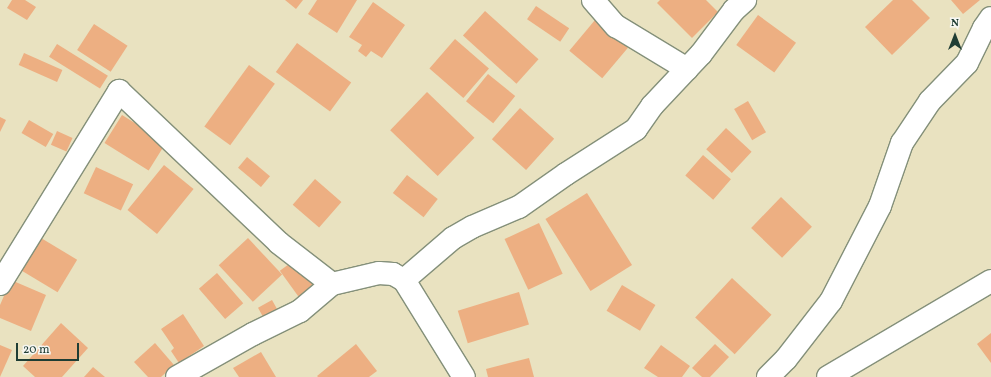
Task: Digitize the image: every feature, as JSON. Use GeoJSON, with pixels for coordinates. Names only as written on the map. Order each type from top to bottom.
{"type":"FeatureCollection","features":[{"type":"Feature","properties":{"kind":"street"},"geometry":{"type":"LineString","coordinates":[[593,0],[616,26],[687,69]]}},
{"type":"Feature","properties":{"kind":"street"},"geometry":{"type":"LineString","coordinates":[[404,280],[453,238],[472,227],[519,207],[566,174],[636,129],[652,106],[687,69],[734,10],[745,0]]}},
{"type":"Feature","properties":{"kind":"street"},"geometry":{"type":"LineString","coordinates":[[768,377],[786,359],[831,301],[880,206],[902,142],[930,100],[967,64],[984,28],[991,18]]}},
{"type":"Feature","properties":{"kind":"street"},"geometry":{"type":"LineString","coordinates":[[0,284],[119,91],[279,243],[332,284]]}},
{"type":"Feature","properties":{"kind":"street"},"geometry":{"type":"LineString","coordinates":[[177,377],[253,334],[300,311],[332,284],[379,273],[393,274],[404,280],[464,377]]}},
{"type":"Feature","properties":{"kind":"street"},"geometry":{"type":"LineString","coordinates":[[828,377],[991,281]]}},
{"type":"Feature","properties":{"kind":"building"},"geometry":{"type":"Polygon","coordinates":[[[12,0],[25,0],[36,7],[27,20],[7,8],[12,0]]]}},
{"type":"Feature","properties":{"kind":"building"},"geometry":{"type":"Polygon","coordinates":[[[285,0],[303,0],[296,9],[285,0]]]}},
{"type":"Feature","properties":{"kind":"building"},"geometry":{"type":"Polygon","coordinates":[[[317,0],[357,0],[337,33],[308,14],[317,0]]]}},
{"type":"Feature","properties":{"kind":"building"},"geometry":{"type":"Polygon","coordinates":[[[660,0],[706,0],[718,12],[692,38],[657,3],[660,0]]]}},
{"type":"Feature","properties":{"kind":"building"},"geometry":{"type":"Polygon","coordinates":[[[893,0],[912,0],[930,18],[892,55],[865,27],[893,0]]]}},
{"type":"Feature","properties":{"kind":"building"},"geometry":{"type":"Polygon","coordinates":[[[951,0],[980,0],[963,14],[951,0]]]}},
{"type":"Feature","properties":{"kind":"building"},"geometry":{"type":"Polygon","coordinates":[[[373,2],[405,25],[382,58],[371,51],[366,57],[358,51],[362,45],[349,37],[373,2]]]}},
{"type":"Feature","properties":{"kind":"building"},"geometry":{"type":"Polygon","coordinates":[[[536,6],[569,28],[560,42],[527,19],[536,6]]]}},
{"type":"Feature","properties":{"kind":"building"},"geometry":{"type":"Polygon","coordinates":[[[485,11],[539,59],[516,84],[463,36],[485,11]]]}},
{"type":"Feature","properties":{"kind":"building"},"geometry":{"type":"Polygon","coordinates":[[[758,15],[796,43],[774,73],[736,45],[758,15]]]}},
{"type":"Feature","properties":{"kind":"building"},"geometry":{"type":"Polygon","coordinates":[[[595,20],[628,48],[602,78],[569,51],[595,20]]]}},
{"type":"Feature","properties":{"kind":"building"},"geometry":{"type":"Polygon","coordinates":[[[94,24],[128,46],[111,72],[77,50],[94,24]]]}},
{"type":"Feature","properties":{"kind":"building"},"geometry":{"type":"Polygon","coordinates":[[[455,39],[489,69],[463,98],[429,68],[455,39]]]}},
{"type":"Feature","properties":{"kind":"building"},"geometry":{"type":"Polygon","coordinates":[[[297,43],[351,82],[330,112],[276,72],[297,43]]]}},
{"type":"Feature","properties":{"kind":"building"},"geometry":{"type":"Polygon","coordinates":[[[57,44],[108,76],[100,89],[49,57],[57,44]]]}},
{"type":"Feature","properties":{"kind":"building"},"geometry":{"type":"Polygon","coordinates":[[[24,53],[62,70],[57,82],[19,65],[24,53]]]}},
{"type":"Feature","properties":{"kind":"building"},"geometry":{"type":"Polygon","coordinates":[[[249,65],[275,84],[230,145],[204,126],[249,65]]]}},
{"type":"Feature","properties":{"kind":"building"},"geometry":{"type":"Polygon","coordinates":[[[488,74],[515,96],[493,123],[466,101],[488,74]]]}},
{"type":"Feature","properties":{"kind":"building"},"geometry":{"type":"Polygon","coordinates":[[[427,92],[474,138],[438,176],[390,130],[427,92]]]}},
{"type":"Feature","properties":{"kind":"building"},"geometry":{"type":"Polygon","coordinates":[[[748,101],[766,132],[752,140],[734,109],[748,101]]]}},
{"type":"Feature","properties":{"kind":"building"},"geometry":{"type":"Polygon","coordinates":[[[520,108],[554,139],[526,170],[492,139],[520,108]]]}},
{"type":"Feature","properties":{"kind":"building"},"geometry":{"type":"Polygon","coordinates":[[[122,115],[166,143],[149,171],[105,143],[122,115]]]}},
{"type":"Feature","properties":{"kind":"building"},"geometry":{"type":"Polygon","coordinates":[[[0,117],[6,120],[0,132],[0,117]]]}},
{"type":"Feature","properties":{"kind":"building"},"geometry":{"type":"Polygon","coordinates":[[[29,120],[53,134],[46,147],[22,133],[29,120]]]}},
{"type":"Feature","properties":{"kind":"building"},"geometry":{"type":"Polygon","coordinates":[[[726,128],[752,152],[732,173],[706,149],[726,128]]]}},
{"type":"Feature","properties":{"kind":"building"},"geometry":{"type":"Polygon","coordinates":[[[57,131],[73,138],[66,152],[51,145],[57,131]]]}},
{"type":"Feature","properties":{"kind":"building"},"geometry":{"type":"Polygon","coordinates":[[[703,155],[731,179],[713,200],[685,175],[703,155]]]}},
{"type":"Feature","properties":{"kind":"building"},"geometry":{"type":"Polygon","coordinates":[[[247,157],[270,176],[261,187],[238,168],[247,157]]]}},
{"type":"Feature","properties":{"kind":"building"},"geometry":{"type":"Polygon","coordinates":[[[164,165],[194,189],[157,234],[127,210],[164,165]]]}},
{"type":"Feature","properties":{"kind":"building"},"geometry":{"type":"Polygon","coordinates":[[[96,167],[133,184],[121,211],[84,193],[96,167]]]}},
{"type":"Feature","properties":{"kind":"building"},"geometry":{"type":"Polygon","coordinates":[[[407,175],[438,199],[424,217],[393,193],[407,175]]]}},
{"type":"Feature","properties":{"kind":"building"},"geometry":{"type":"Polygon","coordinates":[[[315,179],[341,202],[319,228],[293,205],[315,179]]]}},
{"type":"Feature","properties":{"kind":"building"},"geometry":{"type":"Polygon","coordinates":[[[587,193],[632,265],[590,291],[545,219],[587,193]]]}},
{"type":"Feature","properties":{"kind":"building"},"geometry":{"type":"Polygon","coordinates":[[[781,197],[812,227],[782,258],[751,228],[781,197]]]}},
{"type":"Feature","properties":{"kind":"building"},"geometry":{"type":"Polygon","coordinates":[[[539,223],[563,274],[528,290],[505,239],[539,223]]]}},
{"type":"Feature","properties":{"kind":"building"},"geometry":{"type":"Polygon","coordinates":[[[36,235],[77,260],[58,292],[16,268],[36,235]]]}},
{"type":"Feature","properties":{"kind":"building"},"geometry":{"type":"Polygon","coordinates":[[[248,238],[282,275],[253,302],[219,265],[248,238]]]}},
{"type":"Feature","properties":{"kind":"building"},"geometry":{"type":"Polygon","coordinates":[[[296,259],[315,285],[299,297],[280,271],[296,259]]]}},
{"type":"Feature","properties":{"kind":"building"},"geometry":{"type":"Polygon","coordinates":[[[217,273],[243,303],[225,319],[199,289],[217,273]]]}},
{"type":"Feature","properties":{"kind":"building"},"geometry":{"type":"Polygon","coordinates":[[[732,278],[771,315],[735,354],[695,317],[732,278]]]}},
{"type":"Feature","properties":{"kind":"building"},"geometry":{"type":"Polygon","coordinates":[[[11,280],[46,295],[31,331],[0,318],[0,305],[11,280]]]}},
{"type":"Feature","properties":{"kind":"building"},"geometry":{"type":"Polygon","coordinates":[[[622,285],[655,305],[640,331],[607,311],[622,285]]]}},
{"type":"Feature","properties":{"kind":"building"},"geometry":{"type":"Polygon","coordinates":[[[519,292],[529,325],[468,343],[458,311],[519,292]]]}},
{"type":"Feature","properties":{"kind":"building"},"geometry":{"type":"Polygon","coordinates":[[[272,300],[278,311],[264,319],[258,308],[272,300]]]}},
{"type":"Feature","properties":{"kind":"building"},"geometry":{"type":"Polygon","coordinates":[[[183,314],[204,346],[179,363],[171,351],[174,348],[161,329],[183,314]]]}},
{"type":"Feature","properties":{"kind":"building"},"geometry":{"type":"Polygon","coordinates":[[[61,323],[88,348],[62,377],[35,377],[23,366],[61,323]]]}},
{"type":"Feature","properties":{"kind":"building"},"geometry":{"type":"Polygon","coordinates":[[[991,333],[991,363],[977,344],[991,333]]]}},
{"type":"Feature","properties":{"kind":"building"},"geometry":{"type":"Polygon","coordinates":[[[155,343],[174,365],[161,377],[148,377],[134,362],[155,343]]]}},
{"type":"Feature","properties":{"kind":"building"},"geometry":{"type":"Polygon","coordinates":[[[356,344],[377,371],[369,377],[317,376],[356,344]]]}},
{"type":"Feature","properties":{"kind":"building"},"geometry":{"type":"Polygon","coordinates":[[[715,344],[729,357],[710,377],[702,377],[692,368],[715,344]]]}},
{"type":"Feature","properties":{"kind":"building"},"geometry":{"type":"Polygon","coordinates":[[[0,345],[12,350],[0,377],[0,345]]]}},
{"type":"Feature","properties":{"kind":"building"},"geometry":{"type":"Polygon","coordinates":[[[661,345],[690,366],[682,377],[658,377],[644,368],[661,345]]]}},
{"type":"Feature","properties":{"kind":"building"},"geometry":{"type":"Polygon","coordinates":[[[261,352],[276,377],[239,377],[233,368],[261,352]]]}},
{"type":"Feature","properties":{"kind":"building"},"geometry":{"type":"Polygon","coordinates":[[[529,358],[534,377],[488,377],[486,369],[529,358]]]}},
{"type":"Feature","properties":{"kind":"building"},"geometry":{"type":"Polygon","coordinates":[[[93,367],[105,377],[84,377],[93,367]]]}}]}
